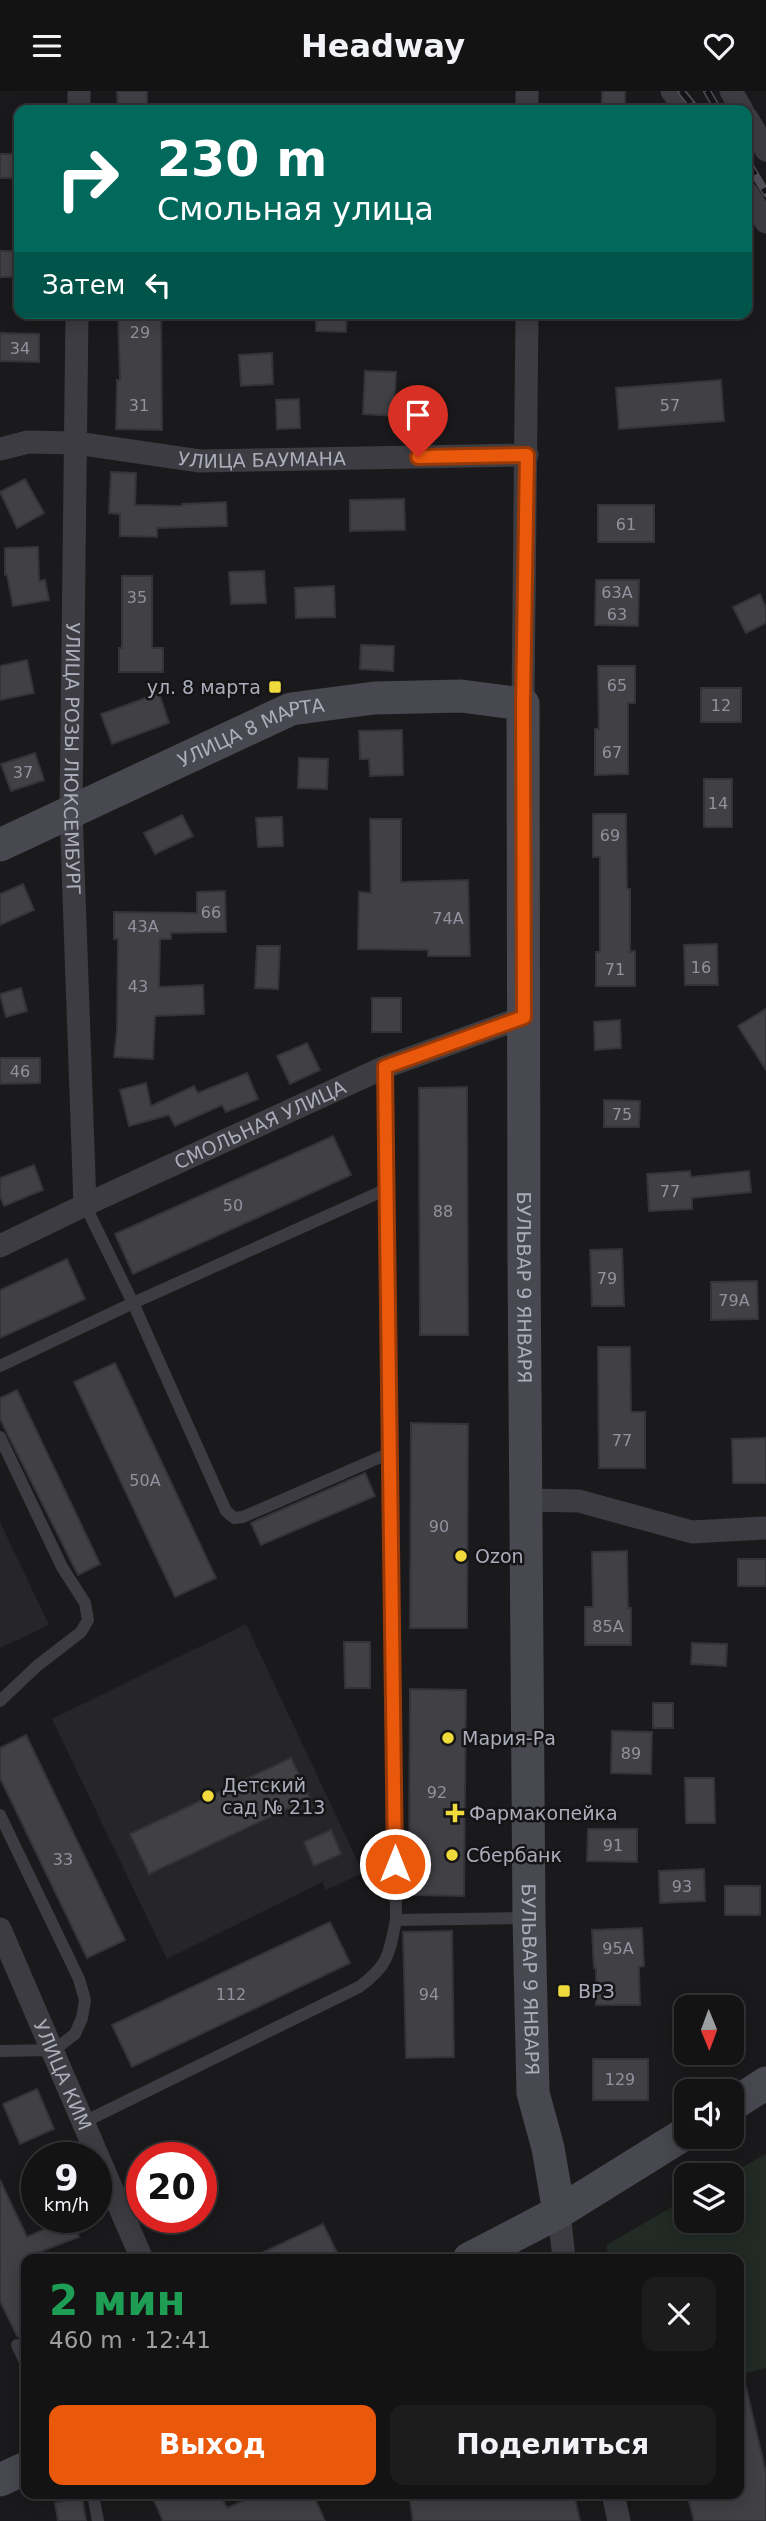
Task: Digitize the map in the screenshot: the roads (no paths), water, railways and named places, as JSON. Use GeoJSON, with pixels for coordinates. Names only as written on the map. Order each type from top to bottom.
{"type":"FeatureCollection","features":[{"type":"Feature","properties":{"kind":"main road","name":"УЛИЦА 8 МАРТА"},"geometry":{"type":"LineString","coordinates":[[0,845],[291,709],[374,698],[461,696],[523,704]]}},
{"type":"Feature","properties":{"kind":"main road","name":"БУЛЬВАР 9 ЯНВАРЯ"},"geometry":{"type":"LineString","coordinates":[[523,704],[528,1918],[533,2093],[548,2148],[559,2212]]}},
{"type":"Feature","properties":{"kind":"main road"},"geometry":{"type":"LineString","coordinates":[[744,2097],[766,2083]]}},
{"type":"Feature","properties":{"kind":"main road"},"geometry":{"type":"LineString","coordinates":[[479,2254],[559,2212],[674,2140]]}},
{"type":"Feature","properties":{"kind":"main road"},"geometry":{"type":"LineString","coordinates":[[0,2480],[21,2470]]}},
{"type":"Feature","properties":{"kind":"street"},"geometry":{"type":"LineString","coordinates":[[671,91],[683,105]]}},
{"type":"Feature","properties":{"kind":"street"},"geometry":{"type":"LineString","coordinates":[[752,126],[766,150]]}},
{"type":"Feature","properties":{"kind":"street"},"geometry":{"type":"LineString","coordinates":[[752,201],[766,222]]}},
{"type":"Feature","properties":{"kind":"street","name":"УЛИЦА РОЗЫ ЛЮКСЕМБУРГ"},"geometry":{"type":"LineString","coordinates":[[77,319],[71,811],[85,1205]]}},
{"type":"Feature","properties":{"kind":"street","name":"БУЛЬВАР 9 ЯНВАРЯ"},"geometry":{"type":"LineString","coordinates":[[523,704],[527,319]]}},
{"type":"Feature","properties":{"kind":"street","name":"УЛИЦА БАУМАНА"},"geometry":{"type":"LineString","coordinates":[[0,449],[28,442],[76,443],[200,461],[527,455]]}},
{"type":"Feature","properties":{"kind":"street","name":"СМОЛЬНАЯ УЛИЦА"},"geometry":{"type":"LineString","coordinates":[[0,1246],[385,1067],[524,1017]]}},
{"type":"Feature","properties":{"kind":"street"},"geometry":{"type":"LineString","coordinates":[[526,1500],[579,1501],[692,1532],[766,1528]]}},
{"type":"Feature","properties":{"kind":"street","name":"УЛИЦА КИМ"},"geometry":{"type":"LineString","coordinates":[[0,1929],[140,2254]]}},
{"type":"Feature","properties":{"kind":"street","name":"БУЛЬВАР 9 ЯНВАРЯ"},"geometry":{"type":"LineString","coordinates":[[559,2212],[563,2254]]}},
{"type":"Feature","properties":{"kind":"street"},"geometry":{"type":"LineString","coordinates":[[613,2499],[618,2521]]}},
{"type":"Feature","properties":{"kind":"lane"},"geometry":{"type":"LineString","coordinates":[[84,2122],[359,1987],[378,1973],[390,1951],[396,1920],[385,1067]]}},
{"type":"Feature","properties":{"kind":"lane"},"geometry":{"type":"LineString","coordinates":[[0,1366],[387,1189]]}},
{"type":"Feature","properties":{"kind":"lane"},"geometry":{"type":"LineString","coordinates":[[85,1205],[133,1303],[226,1511],[234,1518],[243,1517],[392,1452]]}},
{"type":"Feature","properties":{"kind":"lane"},"geometry":{"type":"LineString","coordinates":[[0,1437],[62,1567],[85,1603],[88,1620],[81,1632],[37,1666],[0,1701]]}},
{"type":"Feature","properties":{"kind":"lane"},"geometry":{"type":"LineString","coordinates":[[0,1815],[79,1979],[85,2000],[82,2018],[75,2034],[54,2050],[0,2051]]}},
{"type":"Feature","properties":{"kind":"lane"},"geometry":{"type":"LineString","coordinates":[[396,1920],[528,1918]]}},
{"type":"Feature","properties":{"kind":"lane"},"geometry":{"type":"LineString","coordinates":[[17,2345],[21,2353]]}},
{"type":"Feature","properties":{"kind":"lane"},"geometry":{"type":"LineString","coordinates":[[94,2499],[98,2521]]}},
{"type":"Feature","properties":{"kind":"railway"},"geometry":{"type":"LineString","coordinates":[[681,91],[692,105]]}},
{"type":"Feature","properties":{"kind":"railway"},"geometry":{"type":"LineString","coordinates":[[707,91],[715,105]]}},
{"type":"Feature","properties":{"kind":"railway"},"geometry":{"type":"LineString","coordinates":[[752,169],[766,193]]}},
{"type":"Feature","properties":{"kind":"place","name":"ул. 8 марта"},"geometry":{"type":"Point","coordinates":[275,687]}},
{"type":"Feature","properties":{"kind":"place","name":"Ozon"},"geometry":{"type":"Point","coordinates":[461,1556]}},
{"type":"Feature","properties":{"kind":"place","name":"Мария-Ра"},"geometry":{"type":"Point","coordinates":[448,1738]}},
{"type":"Feature","properties":{"kind":"place","name":"Детский сад № 213"},"geometry":{"type":"Point","coordinates":[208,1796]}},
{"type":"Feature","properties":{"kind":"place","name":"Фармакопейка"},"geometry":{"type":"Point","coordinates":[455,1813]}},
{"type":"Feature","properties":{"kind":"place","name":"Сбербанк"},"geometry":{"type":"Point","coordinates":[452,1855]}},
{"type":"Feature","properties":{"kind":"place","name":"ВРЗ"},"geometry":{"type":"Point","coordinates":[564,1991]}}]}
